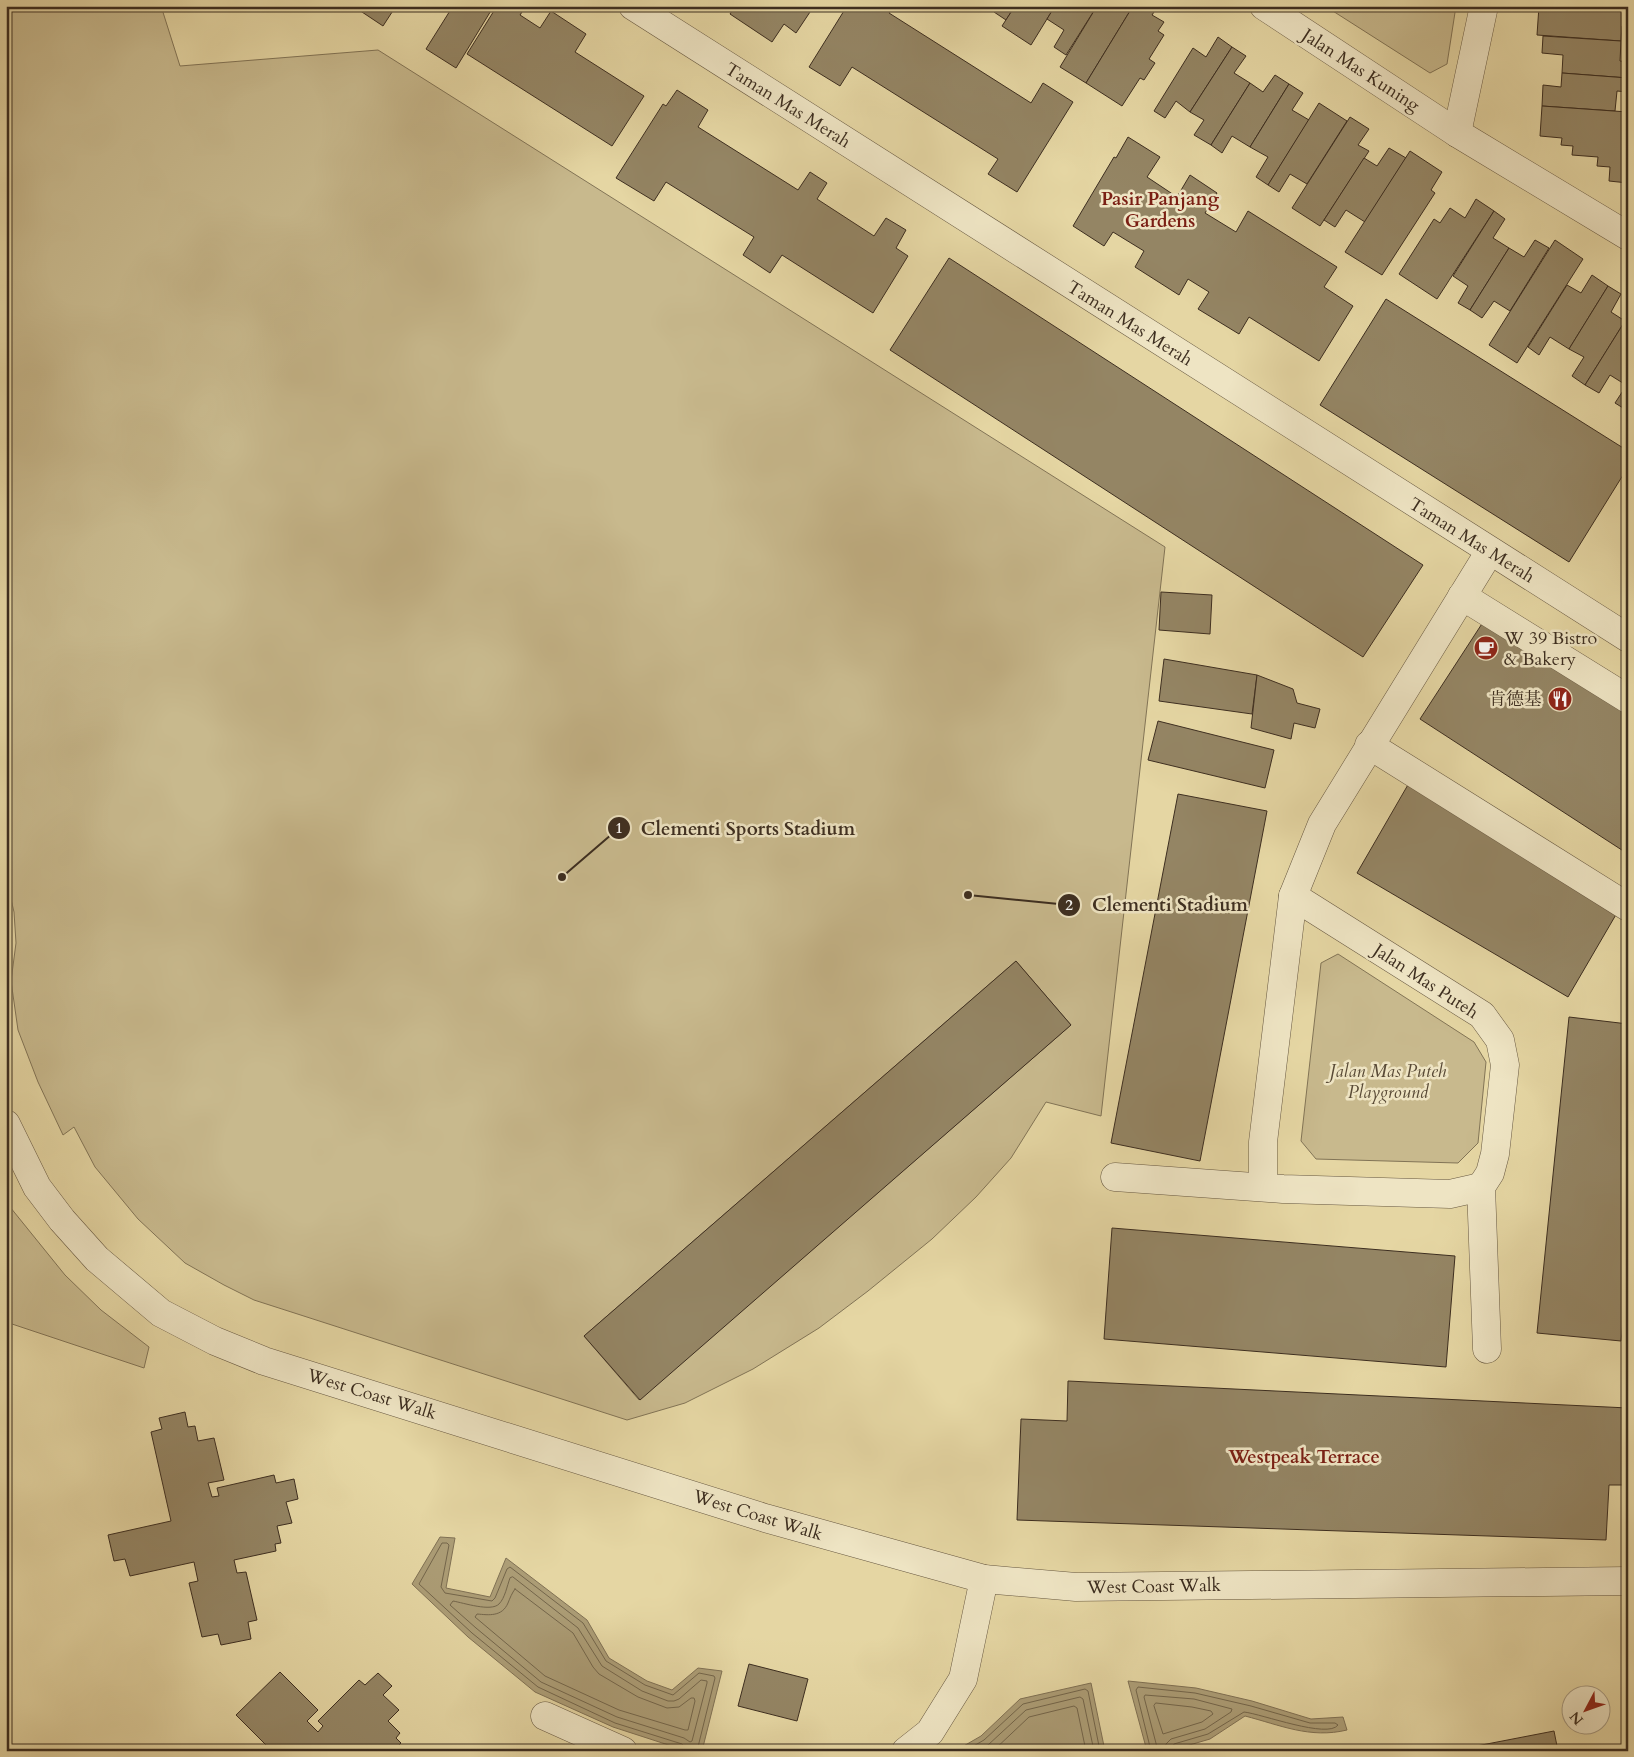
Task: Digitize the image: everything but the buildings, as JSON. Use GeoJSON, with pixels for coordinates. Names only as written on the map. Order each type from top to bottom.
{"type":"FeatureCollection","features":[{"type":"Feature","properties":{"kind":"street","name":"Taman Mas Merah"},"geometry":{"type":"LineString","coordinates":[[633,6],[1285,422],[1628,638]]}},
{"type":"Feature","properties":{"kind":"street","name":"Jalan Mas Kuning"},"geometry":{"type":"LineString","coordinates":[[1264,6],[1457,133],[1628,236]]}},
{"type":"Feature","properties":{"kind":"street"},"geometry":{"type":"LineString","coordinates":[[1457,133],[1484,6]]}},
{"type":"Feature","properties":{"kind":"street"},"geometry":{"type":"LineString","coordinates":[[1262,1188],[1263,1142],[1292,896],[1322,824],[1490,550]]}},
{"type":"Feature","properties":{"kind":"street"},"geometry":{"type":"LineString","coordinates":[[1462,596],[1628,699]]}},
{"type":"Feature","properties":{"kind":"street"},"geometry":{"type":"LineString","coordinates":[[1370,745],[1628,907]]}},
{"type":"Feature","properties":{"kind":"street","name":"Jalan Mas Puteh"},"geometry":{"type":"LineString","coordinates":[[1292,896],[1482,1015],[1500,1040],[1505,1065],[1495,1154],[1490,1173],[1481,1187],[1487,1349]]}},
{"type":"Feature","properties":{"kind":"street","name":"West Coast Walk"},"geometry":{"type":"LineString","coordinates":[[6,1124],[37,1187],[62,1220],[97,1259],[161,1312],[215,1341],[264,1360],[765,1518],[984,1579],[1076,1587],[1628,1581]]}},
{"type":"Feature","properties":{"kind":"street"},"geometry":{"type":"LineString","coordinates":[[1115,1177],[1149,1178],[1262,1188],[1450,1194],[1481,1187]]}},
{"type":"Feature","properties":{"kind":"street"},"geometry":{"type":"LineString","coordinates":[[906,1751],[930,1732],[964,1679],[984,1579]]}},
{"type":"Feature","properties":{"kind":"street"},"geometry":{"type":"LineString","coordinates":[[545,1716],[623,1751]]}},
{"type":"Feature","properties":{"kind":"green space"},"geometry":{"type":"Polygon","coordinates":[[[6,6],[161,6],[180,66],[378,50],[1165,547],[1101,1116],[1046,1102],[1011,1158],[976,1197],[932,1239],[868,1291],[819,1328],[753,1369],[685,1403],[627,1420],[254,1300],[185,1263],[138,1219],[95,1167],[74,1127],[63,1135],[38,1082],[18,1030],[11,981],[16,943],[14,912],[6,878],[6,858],[11,824],[6,823],[6,6]],[[1016,961],[584,1336],[639,1400],[1071,1025],[1016,961]]]}},
{"type":"Feature","properties":{"kind":"green space"},"geometry":{"type":"Polygon","coordinates":[[[1325,6],[1456,6],[1447,64],[1430,73],[1325,6]]]}},
{"type":"Feature","properties":{"kind":"green space","name":"Jalan Mas Puteh Playground"},"geometry":{"type":"Polygon","coordinates":[[[1338,954],[1474,1042],[1486,1062],[1478,1143],[1458,1163],[1316,1159],[1301,1141],[1321,963],[1338,954]]]}},
{"type":"Feature","properties":{"kind":"green space"},"geometry":{"type":"Polygon","coordinates":[[[6,1202],[65,1275],[101,1310],[149,1347],[144,1368],[6,1322],[6,1202]]]}},
{"type":"Feature","properties":{"kind":"water"},"geometry":{"type":"Polygon","coordinates":[[[440,1537],[455,1538],[446,1588],[490,1597],[506,1558],[587,1620],[609,1658],[647,1681],[672,1690],[698,1668],[722,1671],[702,1751],[687,1751],[613,1727],[535,1692],[468,1637],[412,1584],[440,1537]]]}},
{"type":"Feature","properties":{"kind":"water"},"geometry":{"type":"Polygon","coordinates":[[[1128,1681],[1196,1688],[1252,1701],[1311,1719],[1343,1717],[1347,1730],[1320,1733],[1308,1732],[1245,1716],[1210,1739],[1169,1751],[1147,1751],[1128,1681]]]}},
{"type":"Feature","properties":{"kind":"water"},"geometry":{"type":"Polygon","coordinates":[[[1091,1683],[1105,1751],[955,1751],[981,1736],[1020,1699],[1091,1683]]]}},
{"type":"Feature","properties":{"kind":"place","name":"W 39 Bistro & Bakery"},"geometry":{"type":"Point","coordinates":[1486,648]}},
{"type":"Feature","properties":{"kind":"place","name":"肯德基"},"geometry":{"type":"Point","coordinates":[1560,699]}},
{"type":"Feature","properties":{"kind":"place","name":"Clementi Sports Stadium"},"geometry":{"type":"Point","coordinates":[562,877]}},
{"type":"Feature","properties":{"kind":"place","name":"Clementi Stadium"},"geometry":{"type":"Point","coordinates":[968,895]}},
{"type":"Feature","properties":{"kind":"district","name":"Pasir Panjang Gardens"},"geometry":{"type":"Point","coordinates":[1160,209]}},
{"type":"Feature","properties":{"kind":"district","name":"Westpeak Terrace"},"geometry":{"type":"Point","coordinates":[1304,1456]}}]}
